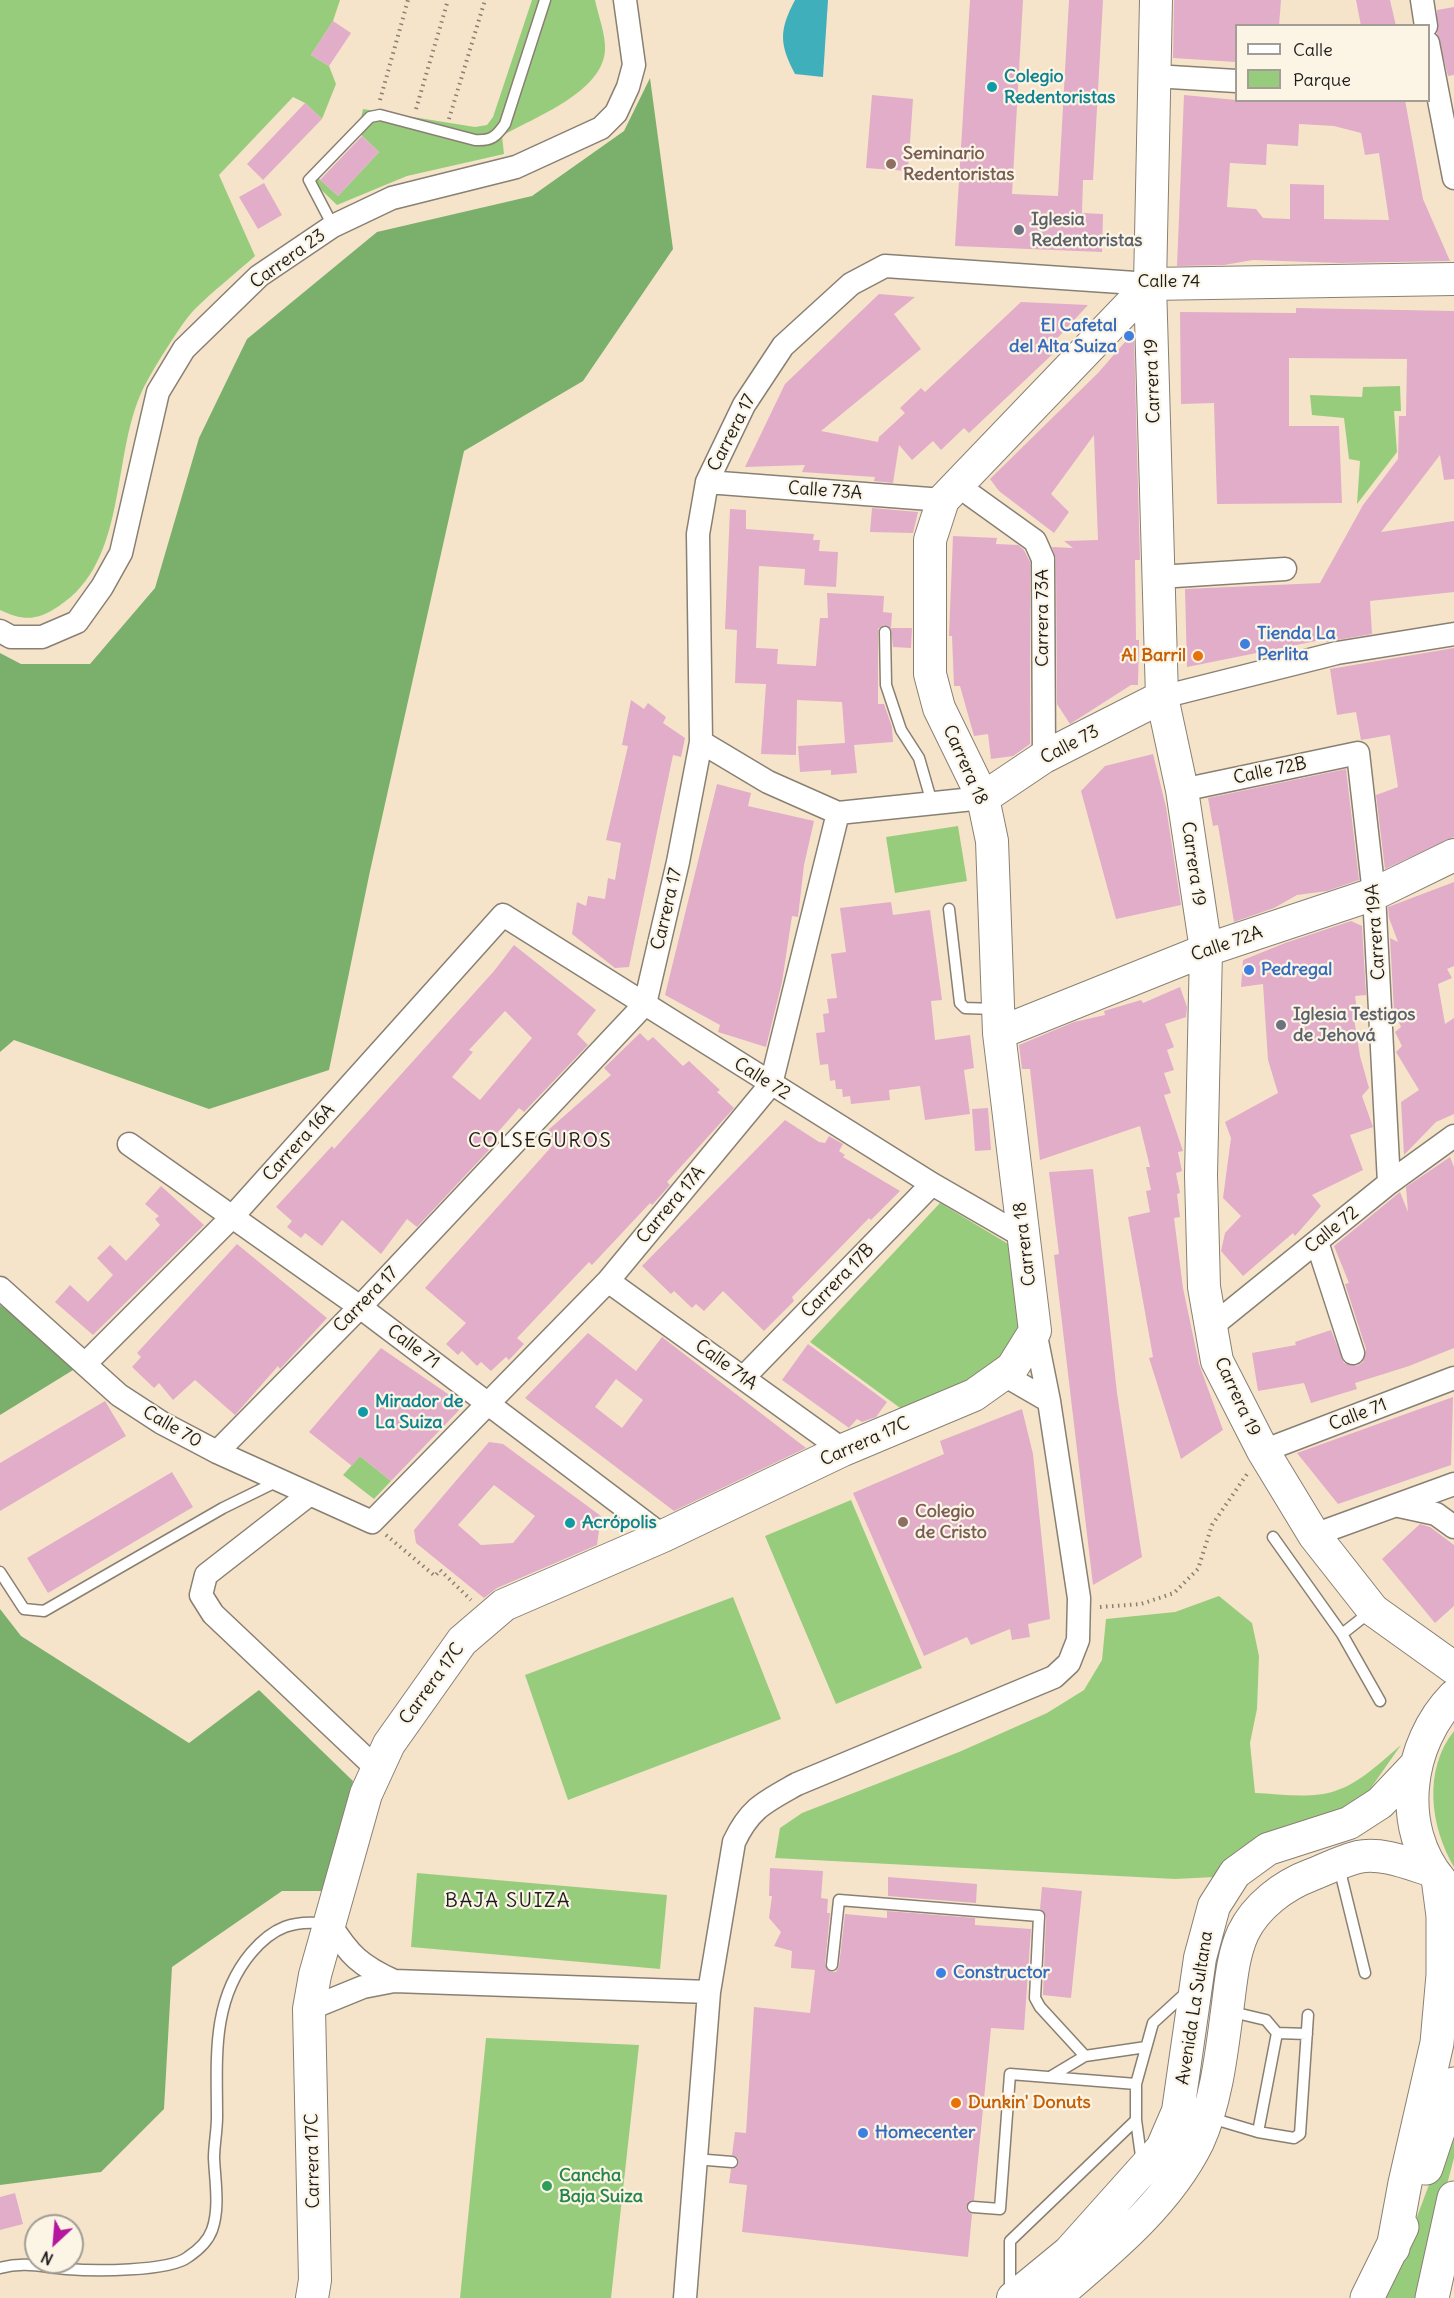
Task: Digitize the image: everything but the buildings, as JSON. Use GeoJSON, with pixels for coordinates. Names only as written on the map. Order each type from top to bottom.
{"type":"FeatureCollection","features":[{"type":"Feature","properties":{"kind":"main road"},"geometry":{"type":"LineString","coordinates":[[1394,2248],[1405,2183],[1437,2043],[1443,1975],[1442,1882]]}},
{"type":"Feature","properties":{"kind":"main road"},"geometry":{"type":"LineString","coordinates":[[1367,2298],[1394,2248],[1427,2164],[1454,2084]]}},
{"type":"Feature","properties":{"kind":"main road"},"geometry":{"type":"LineString","coordinates":[[1434,2298],[1454,2198]]}},
{"type":"Feature","properties":{"kind":"main road"},"geometry":{"type":"LineString","coordinates":[[1434,2298],[1454,2266]]}},
{"type":"Feature","properties":{"kind":"street","name":"Carrera 23"},"geometry":{"type":"LineString","coordinates":[[0,631],[11,637],[42,638],[78,622],[121,553],[159,392],[184,349],[259,276],[333,226],[392,198],[516,167],[601,128],[616,113],[628,87],[634,64],[626,0]]}},
{"type":"Feature","properties":{"kind":"street","name":"Carrera 19"},"geometry":{"type":"LineString","coordinates":[[1156,0],[1150,284],[1162,697],[1182,790],[1206,950],[1201,1175],[1204,1287],[1217,1361],[1263,1451],[1314,1535],[1373,1610],[1448,1678]]}},
{"type":"Feature","properties":{"kind":"street"},"geometry":{"type":"LineString","coordinates":[[1422,0],[1426,24]]}},
{"type":"Feature","properties":{"kind":"street"},"geometry":{"type":"LineString","coordinates":[[1430,68],[1432,92],[1454,178]]}},
{"type":"Feature","properties":{"kind":"street"},"geometry":{"type":"LineString","coordinates":[[1154,75],[1235,81]]}},
{"type":"Feature","properties":{"kind":"street","name":"Calle 74"},"geometry":{"type":"LineString","coordinates":[[885,266],[1150,284],[1454,279]]}},
{"type":"Feature","properties":{"kind":"street","name":"Carrera 17"},"geometry":{"type":"LineString","coordinates":[[217,1452],[360,1307],[645,1004],[678,862],[701,741],[698,534],[706,482],[744,405],[783,346],[851,284],[885,266]]}},
{"type":"Feature","properties":{"kind":"street","name":"Carrera 18"},"geometry":{"type":"LineString","coordinates":[[686,2297],[694,2159],[709,1992],[734,1842],[744,1822],[756,1807],[797,1784],[1054,1677],[1069,1663],[1078,1640],[1079,1602],[1049,1401],[1035,1331],[998,1021],[992,842],[984,798],[939,708],[930,674],[930,540],[950,492],[1150,284]]}},
{"type":"Feature","properties":{"kind":"street","name":"Calle 73A"},"geometry":{"type":"LineString","coordinates":[[706,482],[950,492]]}},
{"type":"Feature","properties":{"kind":"street","name":"Carrera 73A"},"geometry":{"type":"LineString","coordinates":[[950,492],[1035,541],[1043,559],[1044,758]]}},
{"type":"Feature","properties":{"kind":"street"},"geometry":{"type":"LineString","coordinates":[[1159,578],[1285,569]]}},
{"type":"Feature","properties":{"kind":"street","name":"Calle 73"},"geometry":{"type":"LineString","coordinates":[[701,741],[768,782],[838,813],[984,798],[1044,758],[1162,697],[1337,653],[1454,634]]}},
{"type":"Feature","properties":{"kind":"street","name":"Calle 72B"},"geometry":{"type":"LineString","coordinates":[[1182,790],[1358,753]]}},
{"type":"Feature","properties":{"kind":"street","name":"Carrera 19A"},"geometry":{"type":"LineString","coordinates":[[1358,753],[1374,894],[1389,1183]]}},
{"type":"Feature","properties":{"kind":"street","name":"Carrera 17A"},"geometry":{"type":"LineString","coordinates":[[372,1522],[608,1281],[771,1084],[838,813]]}},
{"type":"Feature","properties":{"kind":"street","name":"Calle 72A"},"geometry":{"type":"LineString","coordinates":[[998,1021],[1374,894],[1454,855]]}},
{"type":"Feature","properties":{"kind":"street","name":"Calle 72"},"geometry":{"type":"LineString","coordinates":[[503,915],[932,1184],[1024,1237]]}},
{"type":"Feature","properties":{"kind":"street","name":"Carrera 16A"},"geometry":{"type":"LineString","coordinates":[[86,1363],[232,1217],[503,915]]}},
{"type":"Feature","properties":{"kind":"street","name":"Calle 72"},"geometry":{"type":"LineString","coordinates":[[1211,1327],[1389,1183],[1454,1136]]}},
{"type":"Feature","properties":{"kind":"street","name":"Calle 71"},"geometry":{"type":"LineString","coordinates":[[129,1143],[360,1307],[663,1536]]}},
{"type":"Feature","properties":{"kind":"street","name":"Carrera 17B"},"geometry":{"type":"LineString","coordinates":[[743,1378],[932,1184]]}},
{"type":"Feature","properties":{"kind":"street"},"geometry":{"type":"LineString","coordinates":[[1317,1242],[1353,1353]]}},
{"type":"Feature","properties":{"kind":"street","name":"Calle 71A"},"geometry":{"type":"LineString","coordinates":[[608,1281],[843,1450]]}},
{"type":"Feature","properties":{"kind":"street","name":"Calle 70"},"geometry":{"type":"LineString","coordinates":[[0,1288],[119,1395],[162,1423],[217,1452],[372,1522]]}},
{"type":"Feature","properties":{"kind":"street","name":"Carrera 17C"},"geometry":{"type":"LineString","coordinates":[[312,2298],[315,2280],[309,2009],[366,1794],[388,1744],[462,1641],[504,1605],[663,1536],[843,1450],[974,1395],[1004,1375],[1016,1362],[1035,1331]]}},
{"type":"Feature","properties":{"kind":"street"},"geometry":{"type":"LineString","coordinates":[[1004,1375],[1049,1401]]}},
{"type":"Feature","properties":{"kind":"street","name":"Calle 71"},"geometry":{"type":"LineString","coordinates":[[1263,1451],[1454,1378]]}},
{"type":"Feature","properties":{"kind":"street"},"geometry":{"type":"LineString","coordinates":[[1314,1535],[1399,1506],[1454,1484]]}},
{"type":"Feature","properties":{"kind":"street"},"geometry":{"type":"LineString","coordinates":[[310,1494],[206,1575],[201,1595],[213,1614],[377,1769]]}},
{"type":"Feature","properties":{"kind":"street"},"geometry":{"type":"LineString","coordinates":[[1399,1506],[1436,1514],[1454,1527]]}},
{"type":"Feature","properties":{"kind":"street"},"geometry":{"type":"LineString","coordinates":[[1442,1882],[1422,1846],[1414,1820],[1412,1793],[1415,1766],[1423,1741],[1436,1718],[1448,1678]]}},
{"type":"Feature","properties":{"kind":"street","name":"Avenida La Sultana"},"geometry":{"type":"LineString","coordinates":[[1012,2298],[1069,2253],[1162,2148],[1178,2111],[1200,1958],[1214,1906],[1235,1873],[1268,1849],[1349,1823],[1380,1803],[1415,1766]]}},
{"type":"Feature","properties":{"kind":"street","name":"Avenida La Sultana"},"geometry":{"type":"LineString","coordinates":[[1054,2298],[1164,2196],[1181,2172],[1208,2117],[1233,1969],[1244,1933],[1260,1909],[1291,1883],[1359,1857],[1386,1858],[1442,1882]]}},
{"type":"Feature","properties":{"kind":"street"},"geometry":{"type":"LineString","coordinates":[[330,1924],[345,1949],[367,1969],[394,1981]]}},
{"type":"Feature","properties":{"kind":"street"},"geometry":{"type":"LineString","coordinates":[[309,2009],[363,1987],[394,1981],[709,1992]]}},
{"type":"Feature","properties":{"kind":"lane"},"geometry":{"type":"LineString","coordinates":[[333,226],[309,180],[370,117],[380,115],[475,140],[488,141],[496,137],[505,124],[545,0]]}},
{"type":"Feature","properties":{"kind":"lane"},"geometry":{"type":"LineString","coordinates":[[885,632],[886,686],[901,730],[920,758],[932,803]]}},
{"type":"Feature","properties":{"kind":"lane"},"geometry":{"type":"LineString","coordinates":[[949,909],[960,1003],[965,1008],[998,1021]]}},
{"type":"Feature","properties":{"kind":"lane"},"geometry":{"type":"LineString","coordinates":[[0,1572],[24,1609],[44,1611],[223,1508],[281,1480]]}},
{"type":"Feature","properties":{"kind":"lane"},"geometry":{"type":"LineString","coordinates":[[1273,1537],[1342,1634],[1380,1701]]}},
{"type":"Feature","properties":{"kind":"lane"},"geometry":{"type":"LineString","coordinates":[[1342,1634],[1373,1610]]}},
{"type":"Feature","properties":{"kind":"lane"},"geometry":{"type":"LineString","coordinates":[[1338,1864],[1365,1972]]}},
{"type":"Feature","properties":{"kind":"lane"},"geometry":{"type":"LineString","coordinates":[[832,1965],[839,1900],[1039,1916],[1035,1998],[1040,2007],[1085,2056]]}},
{"type":"Feature","properties":{"kind":"lane"},"geometry":{"type":"LineString","coordinates":[[0,2268],[26,2263],[70,2270],[160,2267],[188,2258],[204,2242],[211,2233],[216,2210],[214,2155],[217,2043],[225,1996],[238,1970],[270,1933],[299,1922],[330,1924]]}},
{"type":"Feature","properties":{"kind":"lane"},"geometry":{"type":"LineString","coordinates":[[1143,2169],[1136,2120],[1136,2084],[1153,2023],[1198,1983]]}},
{"type":"Feature","properties":{"kind":"lane"},"geometry":{"type":"LineString","coordinates":[[1227,2010],[1266,2020],[1277,2033],[1307,2034]]}},
{"type":"Feature","properties":{"kind":"lane"},"geometry":{"type":"LineString","coordinates":[[1208,2117],[1258,2132],[1294,2138],[1300,2134],[1308,2014]]}},
{"type":"Feature","properties":{"kind":"lane"},"geometry":{"type":"LineString","coordinates":[[1258,2132],[1277,2033]]}},
{"type":"Feature","properties":{"kind":"lane"},"geometry":{"type":"LineString","coordinates":[[1050,2077],[1085,2056],[1146,2047]]}},
{"type":"Feature","properties":{"kind":"lane"},"geometry":{"type":"LineString","coordinates":[[973,2207],[1000,2209],[1010,2074],[1136,2084]]}},
{"type":"Feature","properties":{"kind":"lane"},"geometry":{"type":"LineString","coordinates":[[1012,2298],[1010,2241],[1136,2120]]}},
{"type":"Feature","properties":{"kind":"lane"},"geometry":{"type":"LineString","coordinates":[[694,2159],[732,2162]]}},
{"type":"Feature","properties":{"kind":"path"},"geometry":{"type":"LineString","coordinates":[[380,101],[408,0]]}},
{"type":"Feature","properties":{"kind":"path"},"geometry":{"type":"LineString","coordinates":[[415,112],[448,0]]}},
{"type":"Feature","properties":{"kind":"path"},"geometry":{"type":"LineString","coordinates":[[448,122],[485,0]]}},
{"type":"Feature","properties":{"kind":"path"},"geometry":{"type":"LineString","coordinates":[[1079,1602],[1141,1604],[1174,1593],[1198,1569],[1212,1525],[1263,1451]]}},
{"type":"Feature","properties":{"kind":"path"},"geometry":{"type":"LineString","coordinates":[[372,1522],[435,1576],[440,1570],[489,1618]]}},
{"type":"Feature","properties":{"kind":"green space"},"geometry":{"type":"Polygon","coordinates":[[[0,0],[340,0],[333,21],[311,55],[329,66],[336,84],[322,119],[305,103],[293,97],[219,175],[255,256],[194,310],[166,349],[146,383],[132,418],[115,507],[97,563],[81,587],[59,606],[30,618],[23,618],[0,610],[0,0]]]}},
{"type":"Feature","properties":{"kind":"green space"},"geometry":{"type":"Polygon","coordinates":[[[532,0],[595,0],[605,50],[601,65],[593,78],[580,91],[549,112],[502,136],[504,154],[407,176],[337,205],[313,182],[317,177],[338,196],[379,152],[358,132],[363,109],[475,127],[487,125],[493,117],[532,0]]]}},
{"type":"Feature","properties":{"kind":"green space"},"geometry":{"type":"Polygon","coordinates":[[[650,78],[673,249],[583,381],[464,451],[370,871],[329,1070],[209,1109],[14,1040],[0,1052],[0,653],[21,664],[90,664],[155,588],[199,438],[247,339],[377,232],[532,196],[624,131],[650,78]]]}},
{"type":"Feature","properties":{"kind":"green space"},"geometry":{"type":"Polygon","coordinates":[[[1400,386],[1401,411],[1394,411],[1397,452],[1357,504],[1360,461],[1349,459],[1344,418],[1312,415],[1310,395],[1362,397],[1363,387],[1400,386]]]}},
{"type":"Feature","properties":{"kind":"green space"},"geometry":{"type":"Polygon","coordinates":[[[958,826],[967,881],[895,893],[886,837],[958,826]]]}},
{"type":"Feature","properties":{"kind":"green space"},"geometry":{"type":"Polygon","coordinates":[[[940,1203],[1010,1245],[1022,1331],[1003,1364],[907,1413],[810,1342],[940,1203]]]}},
{"type":"Feature","properties":{"kind":"green space"},"geometry":{"type":"Polygon","coordinates":[[[0,1305],[78,1367],[0,1415],[0,1305]]]}},
{"type":"Feature","properties":{"kind":"green space"},"geometry":{"type":"Polygon","coordinates":[[[360,1456],[391,1481],[374,1499],[343,1475],[360,1456]]]}},
{"type":"Feature","properties":{"kind":"green space"},"geometry":{"type":"Polygon","coordinates":[[[851,1500],[922,1668],[836,1704],[765,1536],[851,1500]]]}},
{"type":"Feature","properties":{"kind":"green space"},"geometry":{"type":"Polygon","coordinates":[[[1219,1596],[1252,1623],[1259,1656],[1257,1709],[1250,1743],[1255,1793],[1306,1795],[1335,1791],[1362,1777],[1401,1745],[1366,1795],[1215,1877],[1175,1879],[775,1858],[780,1828],[802,1813],[959,1752],[1047,1713],[1084,1690],[1102,1660],[1106,1619],[1175,1612],[1219,1596]]]}},
{"type":"Feature","properties":{"kind":"green space"},"geometry":{"type":"Polygon","coordinates":[[[733,1597],[781,1719],[568,1800],[525,1675],[733,1597]]]}},
{"type":"Feature","properties":{"kind":"green space"},"geometry":{"type":"Polygon","coordinates":[[[0,1609],[21,1636],[189,1743],[259,1690],[353,1781],[322,1891],[282,1891],[172,1967],[164,2109],[101,2172],[0,2185],[0,1609]]]}},
{"type":"Feature","properties":{"kind":"green space"},"geometry":{"type":"Polygon","coordinates":[[[1454,1731],[1454,1867],[1440,1834],[1433,1798],[1438,1763],[1444,1746],[1454,1731]]]}},
{"type":"Feature","properties":{"kind":"green space"},"geometry":{"type":"Polygon","coordinates":[[[417,1873],[667,1895],[660,1969],[411,1947],[417,1873]]]}},
{"type":"Feature","properties":{"kind":"green space","name":"Cancha Baja Suiza"},"geometry":{"type":"Polygon","coordinates":[[[486,2038],[639,2045],[611,2298],[460,2298],[486,2038]]]}},
{"type":"Feature","properties":{"kind":"green space"},"geometry":{"type":"Polygon","coordinates":[[[1454,2118],[1454,2158],[1417,2298],[1381,2298],[1415,2222],[1454,2118]]]}},
{"type":"Feature","properties":{"kind":"water"},"geometry":{"type":"Polygon","coordinates":[[[795,0],[828,0],[823,77],[795,74],[786,54],[784,29],[795,0]]]}},
{"type":"Feature","properties":{"kind":"place","name":"Colegio Redentoristas"},"geometry":{"type":"Point","coordinates":[992,87]}},
{"type":"Feature","properties":{"kind":"place","name":"Seminario Redentoristas"},"geometry":{"type":"Point","coordinates":[891,164]}},
{"type":"Feature","properties":{"kind":"place","name":"Iglesia Redentoristas"},"geometry":{"type":"Point","coordinates":[1019,230]}},
{"type":"Feature","properties":{"kind":"place","name":"El Cafetal del Alta Suiza"},"geometry":{"type":"Point","coordinates":[1129,336]}},
{"type":"Feature","properties":{"kind":"place","name":"Tienda La Perlita"},"geometry":{"type":"Point","coordinates":[1245,644]}},
{"type":"Feature","properties":{"kind":"place","name":"Al Barril"},"geometry":{"type":"Point","coordinates":[1198,656]}},
{"type":"Feature","properties":{"kind":"place","name":"Pedregal"},"geometry":{"type":"Point","coordinates":[1249,970]}},
{"type":"Feature","properties":{"kind":"place","name":"Iglesia Testigos de Jehová"},"geometry":{"type":"Point","coordinates":[1281,1025]}},
{"type":"Feature","properties":{"kind":"place","name":"Mirador de La Suiza"},"geometry":{"type":"Point","coordinates":[363,1412]}},
{"type":"Feature","properties":{"kind":"place","name":"Colegio de Cristo"},"geometry":{"type":"Point","coordinates":[903,1522]}},
{"type":"Feature","properties":{"kind":"place","name":"Acrópolis"},"geometry":{"type":"Point","coordinates":[570,1523]}},
{"type":"Feature","properties":{"kind":"place","name":"Constructor"},"geometry":{"type":"Point","coordinates":[941,1973]}},
{"type":"Feature","properties":{"kind":"place","name":"Dunkin' Donuts"},"geometry":{"type":"Point","coordinates":[956,2103]}},
{"type":"Feature","properties":{"kind":"place","name":"Homecenter"},"geometry":{"type":"Point","coordinates":[863,2133]}},
{"type":"Feature","properties":{"kind":"place","name":"Cancha Baja Suiza"},"geometry":{"type":"Point","coordinates":[547,2186]}},
{"type":"Feature","properties":{"kind":"district","name":"COLSEGUROS"},"geometry":{"type":"Point","coordinates":[540,1141]}},
{"type":"Feature","properties":{"kind":"district","name":"BAJA SUIZA"},"geometry":{"type":"Point","coordinates":[508,1901]}}]}
